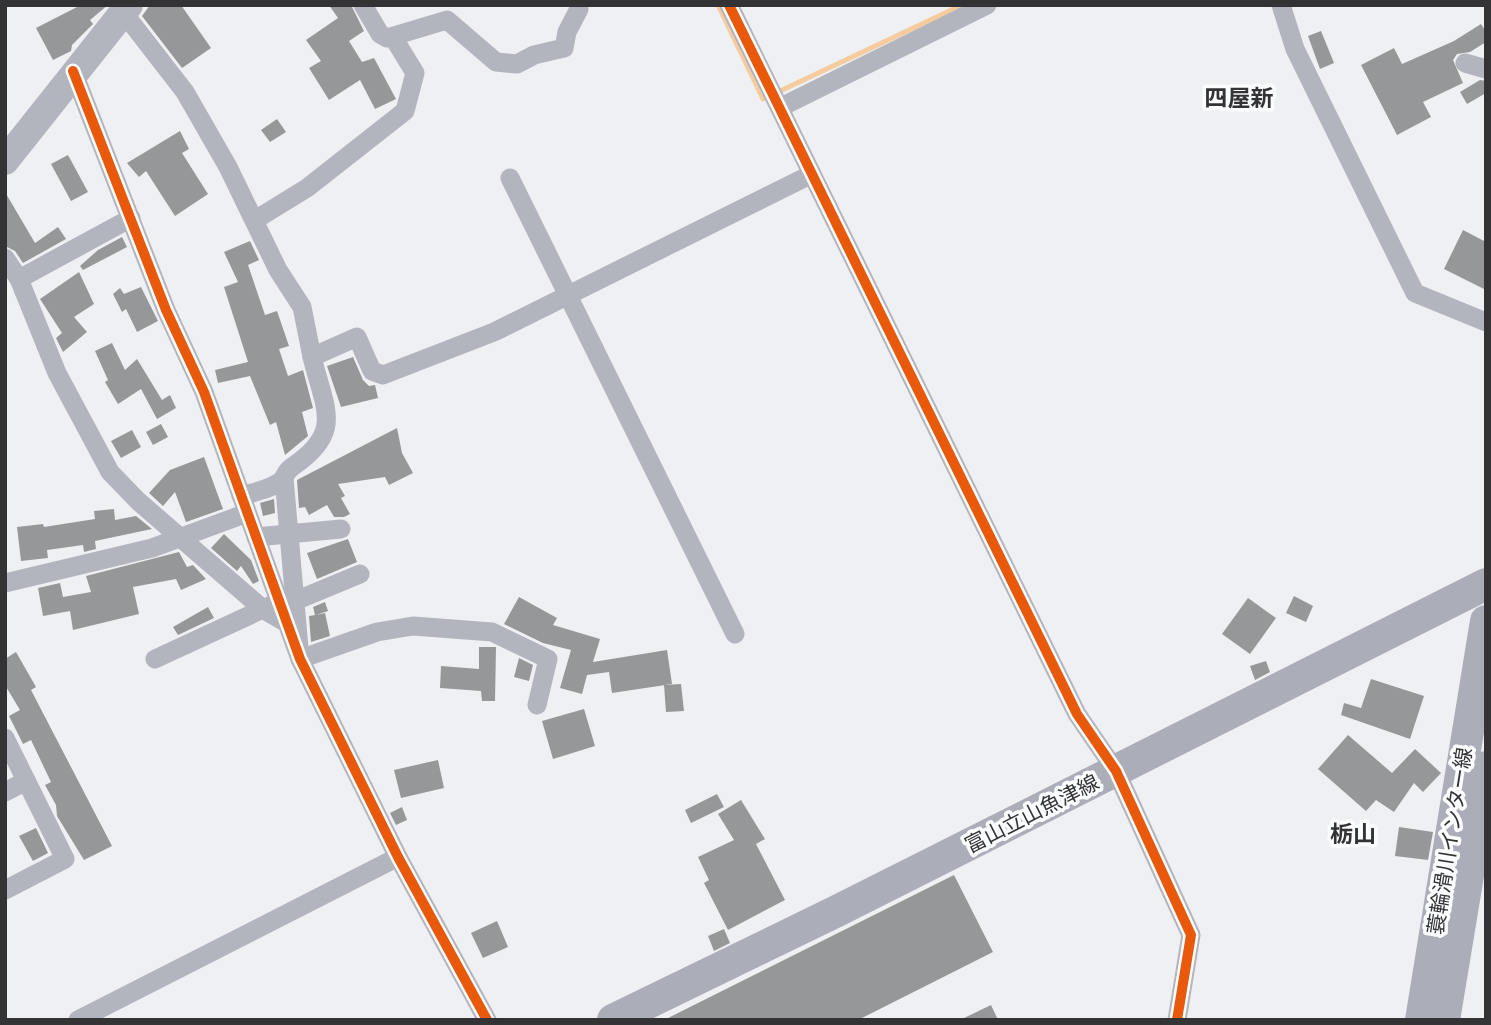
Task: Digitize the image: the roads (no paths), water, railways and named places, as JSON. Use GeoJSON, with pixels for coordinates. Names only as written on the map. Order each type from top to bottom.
{"type":"FeatureCollection","features":[{"type":"Feature","properties":{"kind":"main road"},"geometry":{"type":"LineString","coordinates":[[5,161],[126,9]]}},
{"type":"Feature","properties":{"kind":"main road","name":"富山立山魚津線"},"geometry":{"type":"LineString","coordinates":[[613,1020],[1486,584]]}},
{"type":"Feature","properties":{"kind":"main road","name":"蓑輪滑川インター線"},"geometry":{"type":"LineString","coordinates":[[1421,1020],[1486,621]]}},
{"type":"Feature","properties":{"kind":"main road","name":"蓑輪滑川インター線"},"geometry":{"type":"LineString","coordinates":[[1444,1020],[1486,767]]}},
{"type":"Feature","properties":{"kind":"street"},"geometry":{"type":"LineString","coordinates":[[363,5],[380,34],[393,37],[447,20],[496,62],[517,64],[534,55],[565,48],[567,32],[579,9]]}},
{"type":"Feature","properties":{"kind":"street"},"geometry":{"type":"LineString","coordinates":[[729,5],[1077,714],[1116,771],[1191,935],[1178,1020]]}},
{"type":"Feature","properties":{"kind":"street"},"geometry":{"type":"LineString","coordinates":[[781,107],[987,5]]}},
{"type":"Feature","properties":{"kind":"street"},"geometry":{"type":"LineString","coordinates":[[1280,5],[1295,49],[1415,293],[1486,322]]}},
{"type":"Feature","properties":{"kind":"street"},"geometry":{"type":"LineString","coordinates":[[126,9],[185,92],[255,220],[278,270],[302,307],[328,420],[323,441],[287,470],[284,478],[289,534],[279,604],[300,659]]}},
{"type":"Feature","properties":{"kind":"street"},"geometry":{"type":"LineString","coordinates":[[255,220],[307,188],[405,111],[415,73],[393,37]]}},
{"type":"Feature","properties":{"kind":"street"},"geometry":{"type":"LineString","coordinates":[[1465,63],[1486,69]]}},
{"type":"Feature","properties":{"kind":"street"},"geometry":{"type":"LineString","coordinates":[[74,71],[166,310],[204,392],[300,659],[398,858],[487,1020]]}},
{"type":"Feature","properties":{"kind":"street"},"geometry":{"type":"LineString","coordinates":[[312,357],[357,337],[372,372],[383,375],[494,332],[812,174]]}},
{"type":"Feature","properties":{"kind":"street"},"geometry":{"type":"LineString","coordinates":[[510,178],[735,634]]}},
{"type":"Feature","properties":{"kind":"street"},"geometry":{"type":"LineString","coordinates":[[19,279],[131,218]]}},
{"type":"Feature","properties":{"kind":"street"},"geometry":{"type":"LineString","coordinates":[[5,258],[19,279],[57,373],[110,472],[180,537],[279,604]]}},
{"type":"Feature","properties":{"kind":"street"},"geometry":{"type":"LineString","coordinates":[[5,583],[152,548],[180,537],[244,504],[284,478]]}},
{"type":"Feature","properties":{"kind":"street"},"geometry":{"type":"LineString","coordinates":[[256,537],[341,529]]}},
{"type":"Feature","properties":{"kind":"street"},"geometry":{"type":"LineString","coordinates":[[155,659],[279,604],[360,574]]}},
{"type":"Feature","properties":{"kind":"street"},"geometry":{"type":"LineString","coordinates":[[300,659],[366,635],[413,626],[492,632],[548,659],[537,705]]}},
{"type":"Feature","properties":{"kind":"street"},"geometry":{"type":"LineString","coordinates":[[5,738],[65,859],[5,890]]}},
{"type":"Feature","properties":{"kind":"street"},"geometry":{"type":"LineString","coordinates":[[5,792],[26,781]]}},
{"type":"Feature","properties":{"kind":"street"},"geometry":{"type":"LineString","coordinates":[[78,1020],[398,858]]}},
{"type":"Feature","properties":{"kind":"waterway"},"geometry":{"type":"LineString","coordinates":[[718,5],[763,99],[769,96]]}},
{"type":"Feature","properties":{"kind":"waterway"},"geometry":{"type":"LineString","coordinates":[[778,92],[962,5]]}},
{"type":"Feature","properties":{"kind":"district","name":"四屋新"},"geometry":{"type":"Point","coordinates":[1239,98]}},
{"type":"Feature","properties":{"kind":"district","name":"栃山"},"geometry":{"type":"Point","coordinates":[1353,834]}}]}
